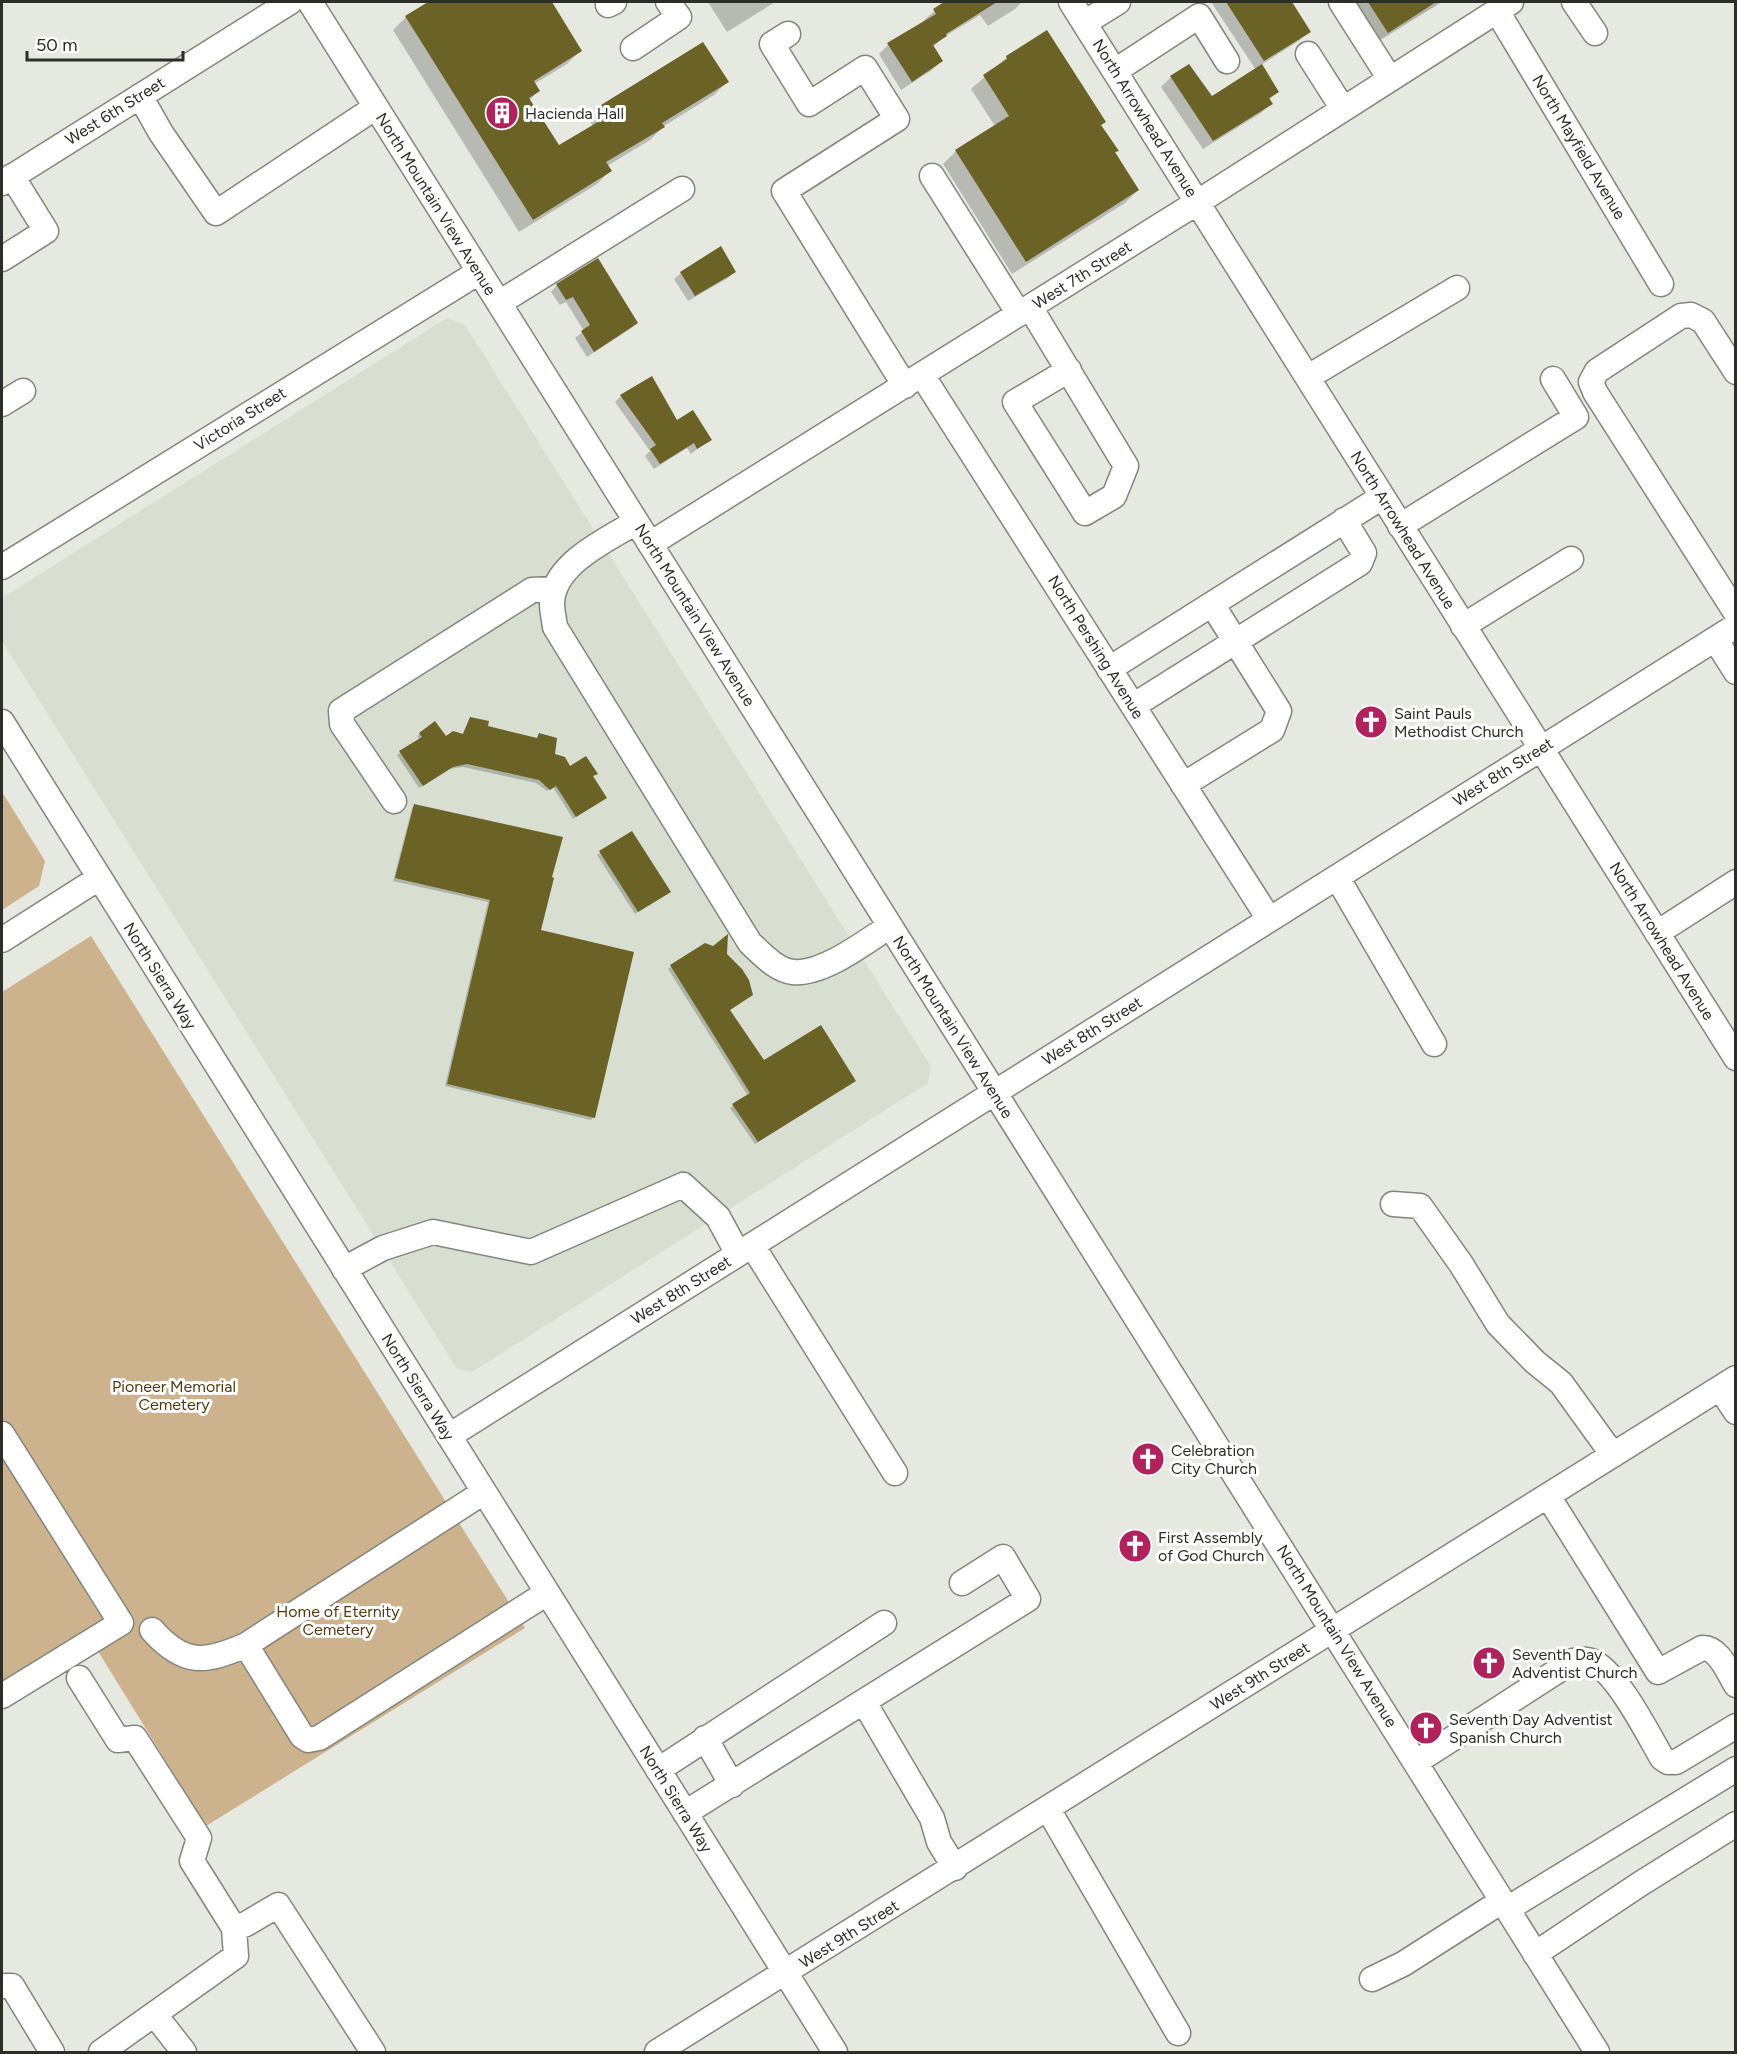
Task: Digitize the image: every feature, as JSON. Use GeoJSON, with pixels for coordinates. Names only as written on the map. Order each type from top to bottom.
{"type":"FeatureCollection","features":[{"type":"Feature","properties":{"kind":"street","name":"West 6th Street"},"geometry":{"type":"LineString","coordinates":[[7,180],[290,2]]}},
{"type":"Feature","properties":{"kind":"street","name":"North Mountain View Avenue"},"geometry":{"type":"LineString","coordinates":[[310,2],[1597,2052]]}},
{"type":"Feature","properties":{"kind":"street"},"geometry":{"type":"LineString","coordinates":[[633,48],[679,18],[668,2]]}},
{"type":"Feature","properties":{"kind":"street","name":"North Arrowhead Avenue"},"geometry":{"type":"LineString","coordinates":[[1071,2],[1736,1058]]}},
{"type":"Feature","properties":{"kind":"street"},"geometry":{"type":"LineString","coordinates":[[1084,23],[1118,2]]}},
{"type":"Feature","properties":{"kind":"street"},"geometry":{"type":"LineString","coordinates":[[1341,2],[1390,79]]}},
{"type":"Feature","properties":{"kind":"street"},"geometry":{"type":"LineString","coordinates":[[1574,2],[1595,33]]}},
{"type":"Feature","properties":{"kind":"street","name":"West 7th Street"},"geometry":{"type":"LineString","coordinates":[[650,544],[1025,311],[1504,6]]}},
{"type":"Feature","properties":{"kind":"street","name":"North Mayfield Avenue"},"geometry":{"type":"LineString","coordinates":[[1504,6],[1661,284]]}},
{"type":"Feature","properties":{"kind":"street"},"geometry":{"type":"LineString","coordinates":[[1114,71],[1199,16],[1227,61]]}},
{"type":"Feature","properties":{"kind":"street","name":"North Pershing Avenue"},"geometry":{"type":"LineString","coordinates":[[788,34],[772,44],[809,104],[866,68],[897,119],[784,191],[1109,669],[1269,919]]}},
{"type":"Feature","properties":{"kind":"street"},"geometry":{"type":"LineString","coordinates":[[1308,54],[1343,109]]}},
{"type":"Feature","properties":{"kind":"street"},"geometry":{"type":"LineString","coordinates":[[140,96],[162,134],[216,213],[376,107]]}},
{"type":"Feature","properties":{"kind":"street"},"geometry":{"type":"LineString","coordinates":[[932,176],[1025,311],[1069,370],[1126,466],[1114,496],[1085,513],[1015,402],[1069,370]]}},
{"type":"Feature","properties":{"kind":"street"},"geometry":{"type":"LineString","coordinates":[[2,260],[46,231],[7,180]]}},
{"type":"Feature","properties":{"kind":"street"},"geometry":{"type":"LineString","coordinates":[[499,303],[682,189]]}},
{"type":"Feature","properties":{"kind":"street","name":"Victoria Street"},"geometry":{"type":"LineString","coordinates":[[2,567],[479,272]]}},
{"type":"Feature","properties":{"kind":"street"},"geometry":{"type":"LineString","coordinates":[[1308,378],[1457,288]]}},
{"type":"Feature","properties":{"kind":"street"},"geometry":{"type":"LineString","coordinates":[[1736,372],[1703,321],[1691,315],[1681,316],[1598,371],[1591,382],[1595,392],[1736,613]]}},
{"type":"Feature","properties":{"kind":"street"},"geometry":{"type":"LineString","coordinates":[[1400,526],[1576,417],[1553,379]]}},
{"type":"Feature","properties":{"kind":"street"},"geometry":{"type":"LineString","coordinates":[[2,404],[23,391]]}},
{"type":"Feature","properties":{"kind":"street"},"geometry":{"type":"LineString","coordinates":[[1109,669],[1382,497]]}},
{"type":"Feature","properties":{"kind":"street"},"geometry":{"type":"LineString","coordinates":[[1133,706],[1360,563],[1364,553],[1344,520]]}},
{"type":"Feature","properties":{"kind":"street"},"geometry":{"type":"LineString","coordinates":[[636,522],[573,562],[560,577],[552,603],[555,627],[750,943],[769,961],[792,972],[810,970],[826,965],[890,926]]}},
{"type":"Feature","properties":{"kind":"street"},"geometry":{"type":"LineString","coordinates":[[1462,626],[1571,559]]}},
{"type":"Feature","properties":{"kind":"street"},"geometry":{"type":"LineString","coordinates":[[394,801],[342,724],[341,711],[532,590],[555,590]]}},
{"type":"Feature","properties":{"kind":"street"},"geometry":{"type":"LineString","coordinates":[[1183,785],[1272,730],[1280,711],[1212,604]]}},
{"type":"Feature","properties":{"kind":"street","name":"West 8th Street"},"geometry":{"type":"LineString","coordinates":[[449,1436],[1736,626]]}},
{"type":"Feature","properties":{"kind":"street"},"geometry":{"type":"LineString","coordinates":[[1715,639],[1736,672]]}},
{"type":"Feature","properties":{"kind":"street","name":"North Sierra Way"},"geometry":{"type":"LineString","coordinates":[[2,722],[835,2052]]}},
{"type":"Feature","properties":{"kind":"street"},"geometry":{"type":"LineString","coordinates":[[1337,877],[1434,1044]]}},
{"type":"Feature","properties":{"kind":"street"},"geometry":{"type":"LineString","coordinates":[[2,940],[99,878]]}},
{"type":"Feature","properties":{"kind":"street"},"geometry":{"type":"LineString","coordinates":[[1656,933],[1736,882]]}},
{"type":"Feature","properties":{"kind":"street"},"geometry":{"type":"LineString","coordinates":[[344,1269],[383,1248],[433,1232],[531,1252],[683,1185],[718,1217],[745,1250],[896,1473]]}},
{"type":"Feature","properties":{"kind":"street"},"geometry":{"type":"LineString","coordinates":[[1393,1204],[1420,1206],[1461,1264],[1498,1324],[1535,1362],[1561,1383],[1613,1455]]}},
{"type":"Feature","properties":{"kind":"street"},"geometry":{"type":"LineString","coordinates":[[1728,1383],[1736,1412]]}},
{"type":"Feature","properties":{"kind":"street","name":"West 9th Street"},"geometry":{"type":"LineString","coordinates":[[657,2052],[955,1868],[1728,1383]]}},
{"type":"Feature","properties":{"kind":"street"},"geometry":{"type":"LineString","coordinates":[[2,1434],[121,1623],[2,1696]]}},
{"type":"Feature","properties":{"kind":"street"},"geometry":{"type":"LineString","coordinates":[[152,1630],[165,1646],[179,1655],[201,1659],[224,1654],[246,1645],[484,1492]]}},
{"type":"Feature","properties":{"kind":"street"},"geometry":{"type":"LineString","coordinates":[[1548,1496],[1658,1672]]}},
{"type":"Feature","properties":{"kind":"street"},"geometry":{"type":"LineString","coordinates":[[685,1813],[1028,1599],[1003,1557],[962,1582]]}},
{"type":"Feature","properties":{"kind":"street"},"geometry":{"type":"LineString","coordinates":[[246,1645],[302,1736],[308,1740],[318,1738],[547,1593]]}},
{"type":"Feature","properties":{"kind":"street"},"geometry":{"type":"LineString","coordinates":[[658,1770],[884,1623]]}},
{"type":"Feature","properties":{"kind":"street"},"geometry":{"type":"LineString","coordinates":[[1624,1694],[1658,1672],[1708,1647],[1716,1652],[1736,1684]]}},
{"type":"Feature","properties":{"kind":"street"},"geometry":{"type":"LineString","coordinates":[[1416,1762],[1573,1660],[1591,1660],[1610,1675],[1662,1758],[1668,1762],[1676,1762],[1736,1726]]}},
{"type":"Feature","properties":{"kind":"street"},"geometry":{"type":"LineString","coordinates":[[79,1678],[118,1740],[135,1738],[199,1838],[192,1861],[234,1928],[236,1956],[101,2052]]}},
{"type":"Feature","properties":{"kind":"street"},"geometry":{"type":"LineString","coordinates":[[854,1708],[932,1818],[939,1842],[955,1868]]}},
{"type":"Feature","properties":{"kind":"street"},"geometry":{"type":"LineString","coordinates":[[705,1738],[732,1785]]}},
{"type":"Feature","properties":{"kind":"street"},"geometry":{"type":"LineString","coordinates":[[1372,1979],[1403,1964],[1736,1769]]}},
{"type":"Feature","properties":{"kind":"street"},"geometry":{"type":"LineString","coordinates":[[1048,1809],[1178,2033]]}},
{"type":"Feature","properties":{"kind":"street"},"geometry":{"type":"LineString","coordinates":[[1535,1954],[1736,1824]]}},
{"type":"Feature","properties":{"kind":"street"},"geometry":{"type":"LineString","coordinates":[[234,1928],[246,1924],[278,1905],[373,2052]]}},
{"type":"Feature","properties":{"kind":"street"},"geometry":{"type":"LineString","coordinates":[[2,1986],[12,1986],[52,2052]]}},
{"type":"Feature","properties":{"kind":"street"},"geometry":{"type":"LineString","coordinates":[[156,2014],[184,2052]]}},
{"type":"Feature","properties":{"kind":"shaded area"},"geometry":{"type":"Polygon","coordinates":[[[1332,2],[1441,2],[1362,50],[1332,2]]]}},
{"type":"Feature","properties":{"kind":"shaded area"},"geometry":{"type":"Polygon","coordinates":[[[447,318],[465,325],[931,1067],[928,1083],[472,1372],[457,1369],[2,641],[2,598],[447,318]]]}},
{"type":"Feature","properties":{"kind":"green space"},"geometry":{"type":"Polygon","coordinates":[[[2,792],[45,861],[39,886],[2,910],[2,792]]]}},
{"type":"Feature","properties":{"kind":"green space","name":"Pioneer Memorial Cemetery"},"geometry":{"type":"Polygon","coordinates":[[[91,936],[525,1628],[206,1826],[96,1648],[2,1706],[2,992],[91,936]]]}},
{"type":"Feature","properties":{"kind":"building","name":"Hacienda Hall"},"geometry":{"type":"Polygon","coordinates":[[[428,2],[552,2],[582,51],[534,81],[540,91],[529,98],[559,145],[608,116],[601,105],[703,42],[729,82],[662,123],[665,127],[606,162],[612,171],[533,220],[405,16],[428,2]]]}},
{"type":"Feature","properties":{"kind":"building"},"geometry":{"type":"Polygon","coordinates":[[[944,2],[997,2],[946,34],[947,36],[933,45],[943,61],[912,82],[887,43],[936,14],[933,9],[944,2]]]}},
{"type":"Feature","properties":{"kind":"building"},"geometry":{"type":"Polygon","coordinates":[[[1226,2],[1292,2],[1311,32],[1264,61],[1226,2]]]}},
{"type":"Feature","properties":{"kind":"building"},"geometry":{"type":"Polygon","coordinates":[[[1368,2],[1436,2],[1388,33],[1368,2]]]}},
{"type":"Feature","properties":{"kind":"building"},"geometry":{"type":"Polygon","coordinates":[[[1047,30],[1106,122],[1101,125],[1119,151],[1115,152],[1139,190],[1026,262],[955,150],[1009,116],[983,75],[1007,59],[1006,56],[1047,30]]]}},
{"type":"Feature","properties":{"kind":"building"},"geometry":{"type":"Polygon","coordinates":[[[1189,64],[1212,96],[1262,64],[1279,92],[1269,98],[1273,104],[1213,141],[1170,76],[1189,64]]]}},
{"type":"Feature","properties":{"kind":"building"},"geometry":{"type":"Polygon","coordinates":[[[721,246],[736,272],[695,296],[680,272],[721,246]]]}},
{"type":"Feature","properties":{"kind":"building"},"geometry":{"type":"Polygon","coordinates":[[[598,258],[638,323],[594,352],[581,331],[590,325],[573,297],[566,300],[556,284],[598,258]]]}},
{"type":"Feature","properties":{"kind":"building"},"geometry":{"type":"Polygon","coordinates":[[[652,376],[677,420],[693,410],[712,440],[697,449],[694,443],[660,464],[650,449],[656,445],[620,395],[652,376]]]}},
{"type":"Feature","properties":{"kind":"building"},"geometry":{"type":"Polygon","coordinates":[[[470,717],[489,721],[488,726],[537,738],[539,733],[557,738],[555,754],[565,757],[570,766],[586,756],[598,774],[593,776],[607,798],[576,817],[556,786],[550,790],[539,780],[467,764],[453,767],[423,786],[399,751],[422,737],[419,733],[435,721],[446,736],[453,731],[463,734],[470,717]]]}},
{"type":"Feature","properties":{"kind":"building"},"geometry":{"type":"Polygon","coordinates":[[[414,804],[563,837],[541,930],[634,952],[595,1118],[447,1084],[490,900],[395,878],[414,804]]]}},
{"type":"Feature","properties":{"kind":"building"},"geometry":{"type":"Polygon","coordinates":[[[632,831],[671,892],[638,912],[599,851],[632,831]]]}},
{"type":"Feature","properties":{"kind":"building"},"geometry":{"type":"Polygon","coordinates":[[[728,934],[727,954],[749,980],[753,995],[730,1010],[764,1060],[821,1025],[856,1081],[758,1142],[732,1104],[750,1093],[670,965],[705,943],[713,946],[728,934]]]}},
{"type":"Feature","properties":{"kind":"place","name":"Hacienda Hall"},"geometry":{"type":"Point","coordinates":[502,113]}},
{"type":"Feature","properties":{"kind":"place","name":"Saint Pauls Methodist Church"},"geometry":{"type":"Point","coordinates":[1371,722]}},
{"type":"Feature","properties":{"kind":"place","name":"Celebration City Church"},"geometry":{"type":"Point","coordinates":[1148,1459]}},
{"type":"Feature","properties":{"kind":"place","name":"First Assembly of God Church"},"geometry":{"type":"Point","coordinates":[1135,1546]}},
{"type":"Feature","properties":{"kind":"place","name":"Seventh Day Adventist Church"},"geometry":{"type":"Point","coordinates":[1489,1663]}},
{"type":"Feature","properties":{"kind":"place","name":"Seventh Day Adventist Spanish Church"},"geometry":{"type":"Point","coordinates":[1426,1728]}},
{"type":"Feature","properties":{"kind":"park label","name":"Home of Eternity Cemetery"},"geometry":{"type":"Point","coordinates":[338,1620]}}]}
